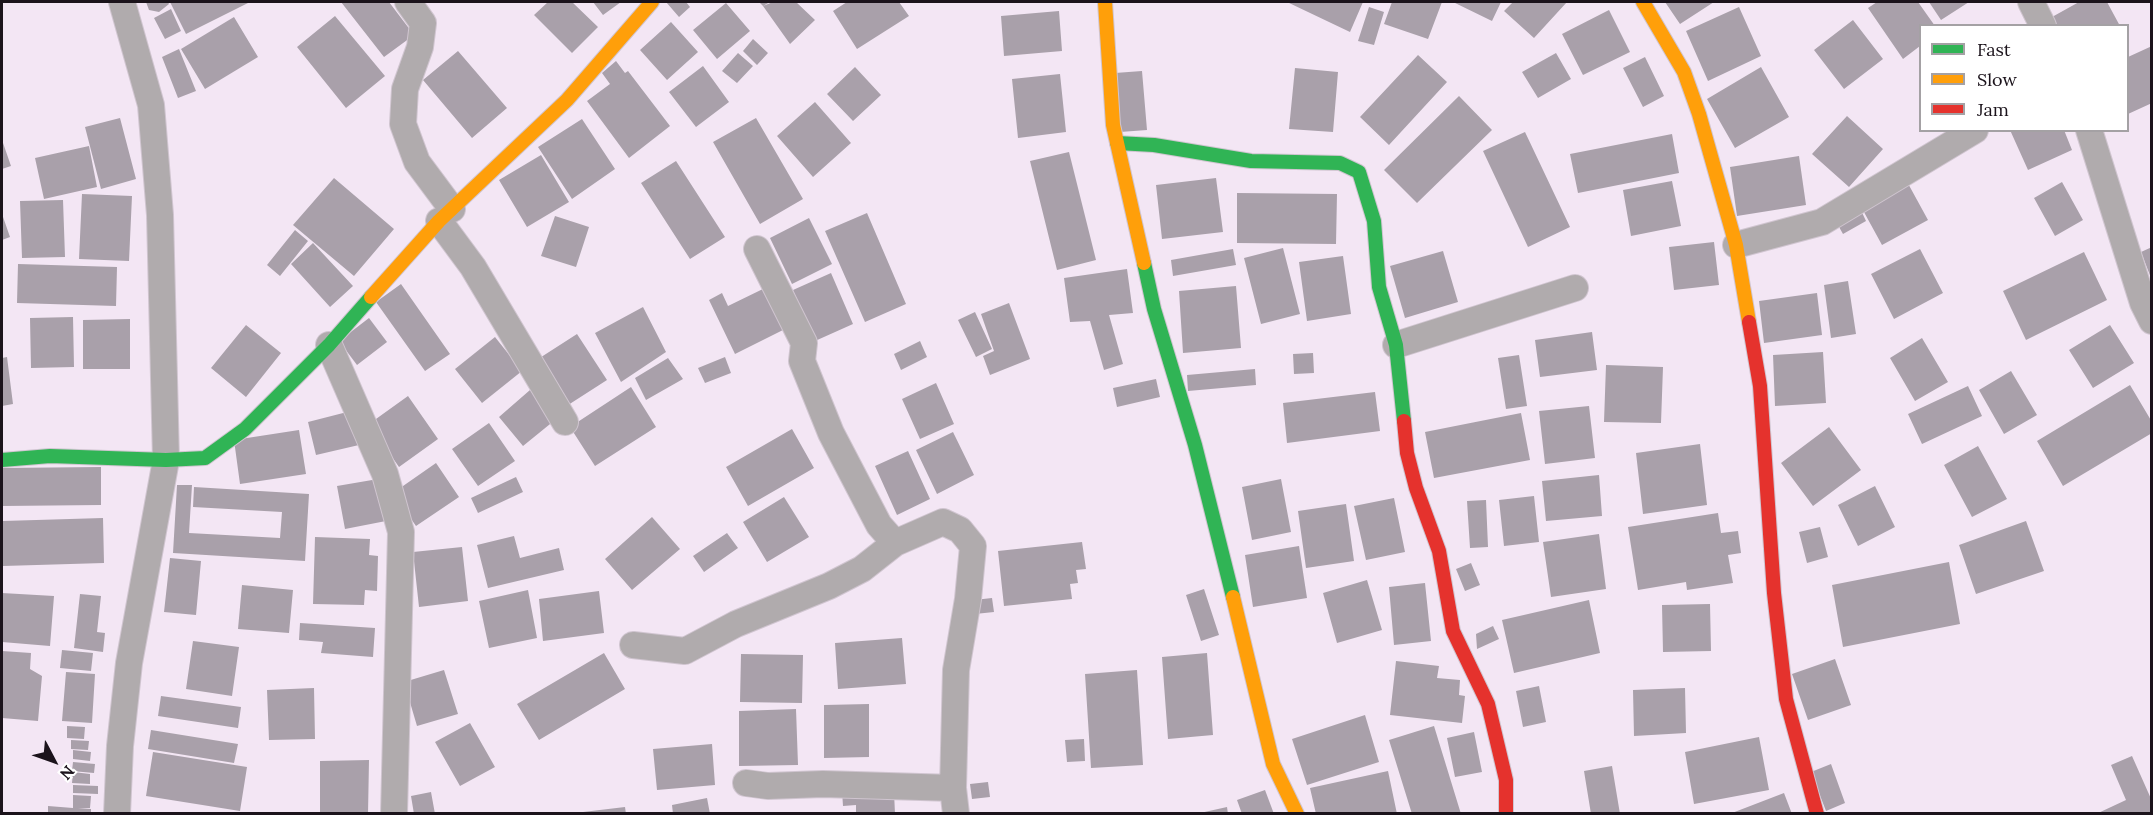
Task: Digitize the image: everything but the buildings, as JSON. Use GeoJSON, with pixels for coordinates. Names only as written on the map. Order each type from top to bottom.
{"type":"FeatureCollection","features":[{"type":"Feature","properties":{"kind":"street"},"geometry":{"type":"LineString","coordinates":[[117,813],[120,746],[129,663],[166,460],[160,215],[151,105],[122,2]]}},
{"type":"Feature","properties":{"kind":"street"},"geometry":{"type":"LineString","coordinates":[[408,2],[423,23],[420,47],[405,89],[403,124],[417,162],[473,267],[565,422]]}},
{"type":"Feature","properties":{"kind":"street"},"geometry":{"type":"LineString","coordinates":[[2,460],[50,456],[166,460],[205,458],[245,429],[329,345],[446,215],[567,100],[652,2]]}},
{"type":"Feature","properties":{"kind":"street"},"geometry":{"type":"LineString","coordinates":[[1105,2],[1113,125],[1154,309],[1200,467],[1273,764],[1297,813]]}},
{"type":"Feature","properties":{"kind":"street"},"geometry":{"type":"LineString","coordinates":[[1643,2],[1684,72],[1699,114],[1736,245],[1760,386],[1774,592],[1786,699],[1817,813]]}},
{"type":"Feature","properties":{"kind":"street"},"geometry":{"type":"LineString","coordinates":[[2031,2],[2042,24]]}},
{"type":"Feature","properties":{"kind":"street"},"geometry":{"type":"LineString","coordinates":[[1736,245],[1822,222],[1972,132]]}},
{"type":"Feature","properties":{"kind":"street"},"geometry":{"type":"LineString","coordinates":[[2090,132],[2143,303],[2151,321]]}},
{"type":"Feature","properties":{"kind":"street"},"geometry":{"type":"LineString","coordinates":[[1117,143],[1154,145],[1251,161],[1340,163],[1359,172],[1374,221],[1379,287],[1396,345],[1407,453],[1416,488],[1439,551],[1453,631],[1488,704],[1506,780],[1506,813]]}},
{"type":"Feature","properties":{"kind":"street"},"geometry":{"type":"LineString","coordinates":[[757,249],[804,343],[802,361],[831,433],[879,525],[895,543]]}},
{"type":"Feature","properties":{"kind":"street"},"geometry":{"type":"LineString","coordinates":[[1396,345],[1575,288]]}},
{"type":"Feature","properties":{"kind":"street"},"geometry":{"type":"LineString","coordinates":[[329,345],[385,474],[401,532],[394,813]]}},
{"type":"Feature","properties":{"kind":"street"},"geometry":{"type":"LineString","coordinates":[[633,645],[685,651],[736,624],[830,586],[862,569],[895,543],[943,522],[960,530],[973,546],[968,599],[956,670],[953,788],[956,813]]}},
{"type":"Feature","properties":{"kind":"street"},"geometry":{"type":"LineString","coordinates":[[746,783],[768,786],[823,784],[953,788]]}},
{"type":"Feature","properties":{"kind":"traffic: fast"},"geometry":{"type":"LineString","coordinates":[[1117,143],[1154,145],[1251,161],[1340,163],[1359,172],[1374,221],[1379,287],[1396,345],[1404,421]]}},
{"type":"Feature","properties":{"kind":"traffic: fast"},"geometry":{"type":"LineString","coordinates":[[1144,263],[1154,309],[1195,445],[1233,597]]}},
{"type":"Feature","properties":{"kind":"traffic: fast"},"geometry":{"type":"LineString","coordinates":[[2,460],[50,456],[166,460],[205,458],[245,429],[329,345],[371,297]]}},
{"type":"Feature","properties":{"kind":"traffic: slow"},"geometry":{"type":"LineString","coordinates":[[371,297],[439,221],[567,100],[652,2]]}},
{"type":"Feature","properties":{"kind":"traffic: slow"},"geometry":{"type":"LineString","coordinates":[[1105,2],[1113,125],[1144,263]]}},
{"type":"Feature","properties":{"kind":"traffic: slow"},"geometry":{"type":"LineString","coordinates":[[1643,2],[1684,72],[1699,114],[1736,245],[1749,322]]}},
{"type":"Feature","properties":{"kind":"traffic: slow"},"geometry":{"type":"LineString","coordinates":[[1233,597],[1273,764],[1297,814]]}},
{"type":"Feature","properties":{"kind":"traffic: jam"},"geometry":{"type":"LineString","coordinates":[[1749,322],[1760,386],[1774,593],[1786,699],[1817,814]]}},
{"type":"Feature","properties":{"kind":"traffic: jam"},"geometry":{"type":"LineString","coordinates":[[1404,421],[1407,453],[1416,488],[1439,551],[1453,631],[1488,704],[1506,780],[1506,814]]}}]}
